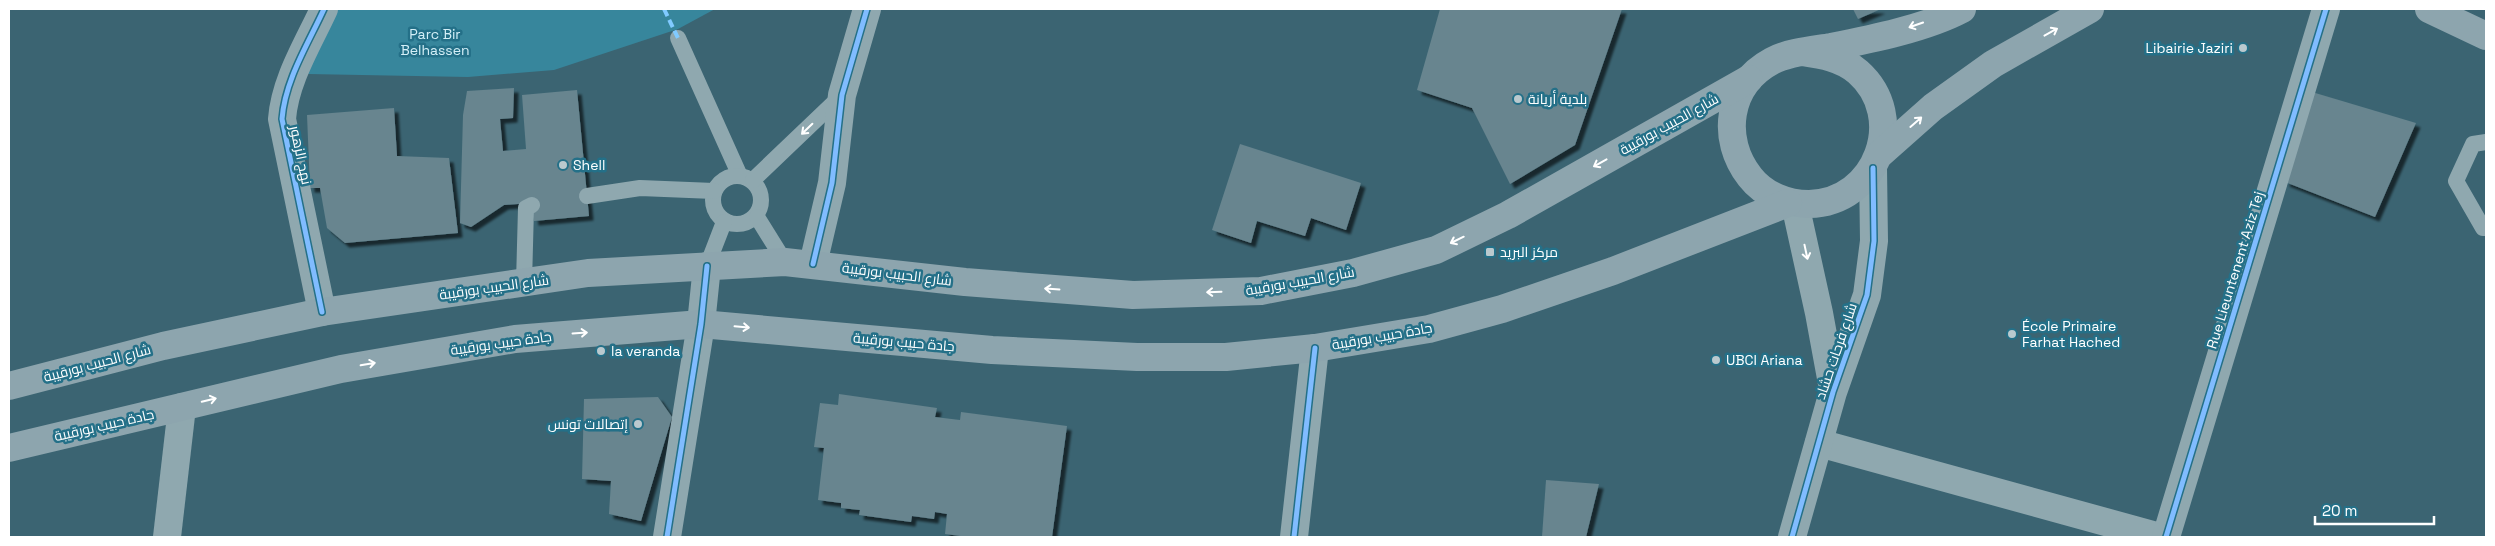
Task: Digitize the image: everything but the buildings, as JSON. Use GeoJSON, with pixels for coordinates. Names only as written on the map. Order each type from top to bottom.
{"type":"FeatureCollection","features":[{"type":"Feature","properties":{"kind":"main road"},"geometry":{"type":"LineString","coordinates":[[1962,9],[1885,36],[1802,52],[1773,60],[1749,79],[1734,106],[1731,134],[1739,163],[1757,186],[1791,204],[1821,204],[1851,192],[1876,161],[1933,107],[1993,64],[2090,9]]}},
{"type":"Feature","properties":{"kind":"main road"},"geometry":{"type":"LineString","coordinates":[[2429,9],[2486,36]]}},
{"type":"Feature","properties":{"kind":"main road"},"geometry":{"type":"LineString","coordinates":[[1802,52],[1831,56],[1858,71],[1876,95],[1884,123],[1876,161]]}},
{"type":"Feature","properties":{"kind":"main road","name":"شارع الحبيب بورقيبة"},"geometry":{"type":"LineString","coordinates":[[9,386],[163,346],[322,312],[588,273],[785,262],[965,282],[1133,295],[1261,291],[1353,273],[1436,250],[1508,215],[1749,79]]}},
{"type":"Feature","properties":{"kind":"main road","name":"جادة حبيب بورقيبة"},"geometry":{"type":"LineString","coordinates":[[9,448],[341,369],[515,338],[701,324],[992,350],[1137,357],[1226,357],[1315,348],[1429,329],[1502,309],[1612,271],[1791,204]]}},
{"type":"Feature","properties":{"kind":"street","name":"نهج الزهور"},"geometry":{"type":"LineString","coordinates":[[322,312],[282,119],[283,104],[288,87],[324,9]]}},
{"type":"Feature","properties":{"kind":"street"},"geometry":{"type":"LineString","coordinates":[[813,264],[832,183],[842,95],[867,9]]}},
{"type":"Feature","properties":{"kind":"street","name":"Rue Lieuntenent Aziz Tej"},"geometry":{"type":"LineString","coordinates":[[2166,537],[2326,9]]}},
{"type":"Feature","properties":{"kind":"street","name":"شارع فرحات حشاد"},"geometry":{"type":"LineString","coordinates":[[1792,537],[1833,392],[1867,295],[1874,241],[1876,161]]}},
{"type":"Feature","properties":{"kind":"street","name":"شارع فرحات حشاد"},"geometry":{"type":"LineString","coordinates":[[1791,204],[1819,313],[1833,392]]}},
{"type":"Feature","properties":{"kind":"street"},"geometry":{"type":"LineString","coordinates":[[667,537],[701,324],[707,266]]}},
{"type":"Feature","properties":{"kind":"street"},"geometry":{"type":"LineString","coordinates":[[1294,537],[1315,348]]}},
{"type":"Feature","properties":{"kind":"street"},"geometry":{"type":"LineString","coordinates":[[167,537],[182,407]]}},
{"type":"Feature","properties":{"kind":"street"},"geometry":{"type":"LineString","coordinates":[[1819,443],[2160,537]]}},
{"type":"Feature","properties":{"kind":"lane"},"geometry":{"type":"LineString","coordinates":[[678,38],[746,178],[763,201],[756,217],[741,225],[724,222],[714,208],[714,191],[725,179],[746,178],[842,95]]}},
{"type":"Feature","properties":{"kind":"lane"},"geometry":{"type":"LineString","coordinates":[[2486,142],[2473,144],[2456,181],[2483,228],[2486,228]]}},
{"type":"Feature","properties":{"kind":"lane"},"geometry":{"type":"LineString","coordinates":[[587,196],[640,188],[714,191]]}},
{"type":"Feature","properties":{"kind":"lane"},"geometry":{"type":"LineString","coordinates":[[524,283],[526,208],[532,205]]}},
{"type":"Feature","properties":{"kind":"lane"},"geometry":{"type":"LineString","coordinates":[[756,217],[785,262]]}},
{"type":"Feature","properties":{"kind":"lane"},"geometry":{"type":"LineString","coordinates":[[707,266],[724,222]]}},
{"type":"Feature","properties":{"kind":"green space","name":"Parc Bir Belhassen"},"geometry":{"type":"Polygon","coordinates":[[[334,9],[715,9],[678,29],[554,70],[468,77],[308,74],[317,43],[334,9]]]}},
{"type":"Feature","properties":{"kind":"marked path"},"geometry":{"type":"LineString","coordinates":[[664,9],[678,38]]}},
{"type":"Feature","properties":{"kind":"cycle path"},"geometry":{"type":"LineString","coordinates":[[322,312],[282,119],[292,76],[324,9]]}},
{"type":"Feature","properties":{"kind":"cycle path"},"geometry":{"type":"LineString","coordinates":[[813,264],[832,183],[842,95],[867,9]]}},
{"type":"Feature","properties":{"kind":"cycle path"},"geometry":{"type":"LineString","coordinates":[[2166,537],[2326,9]]}},
{"type":"Feature","properties":{"kind":"cycle path"},"geometry":{"type":"LineString","coordinates":[[1792,537],[1833,392],[1867,295],[1874,241],[1873,168]]}},
{"type":"Feature","properties":{"kind":"cycle path"},"geometry":{"type":"LineString","coordinates":[[667,537],[701,324],[707,266]]}},
{"type":"Feature","properties":{"kind":"cycle path"},"geometry":{"type":"LineString","coordinates":[[1294,537],[1315,348]]}},
{"type":"Feature","properties":{"kind":"place","name":"Libairie Jaziri"},"geometry":{"type":"Point","coordinates":[2243,48]}},
{"type":"Feature","properties":{"kind":"place","name":"بلدية أريانة"},"geometry":{"type":"Point","coordinates":[1518,99]}},
{"type":"Feature","properties":{"kind":"place","name":"Shell"},"geometry":{"type":"Point","coordinates":[563,165]}},
{"type":"Feature","properties":{"kind":"place","name":"مركز البريد"},"geometry":{"type":"Point","coordinates":[1490,252]}},
{"type":"Feature","properties":{"kind":"place","name":"École Primaire Farhat Hached"},"geometry":{"type":"Point","coordinates":[2012,334]}},
{"type":"Feature","properties":{"kind":"place","name":"la veranda"},"geometry":{"type":"Point","coordinates":[601,351]}},
{"type":"Feature","properties":{"kind":"place","name":"UBCI Ariana"},"geometry":{"type":"Point","coordinates":[1716,360]}},
{"type":"Feature","properties":{"kind":"place","name":"إتصالات تونس"},"geometry":{"type":"Point","coordinates":[638,424]}}]}
